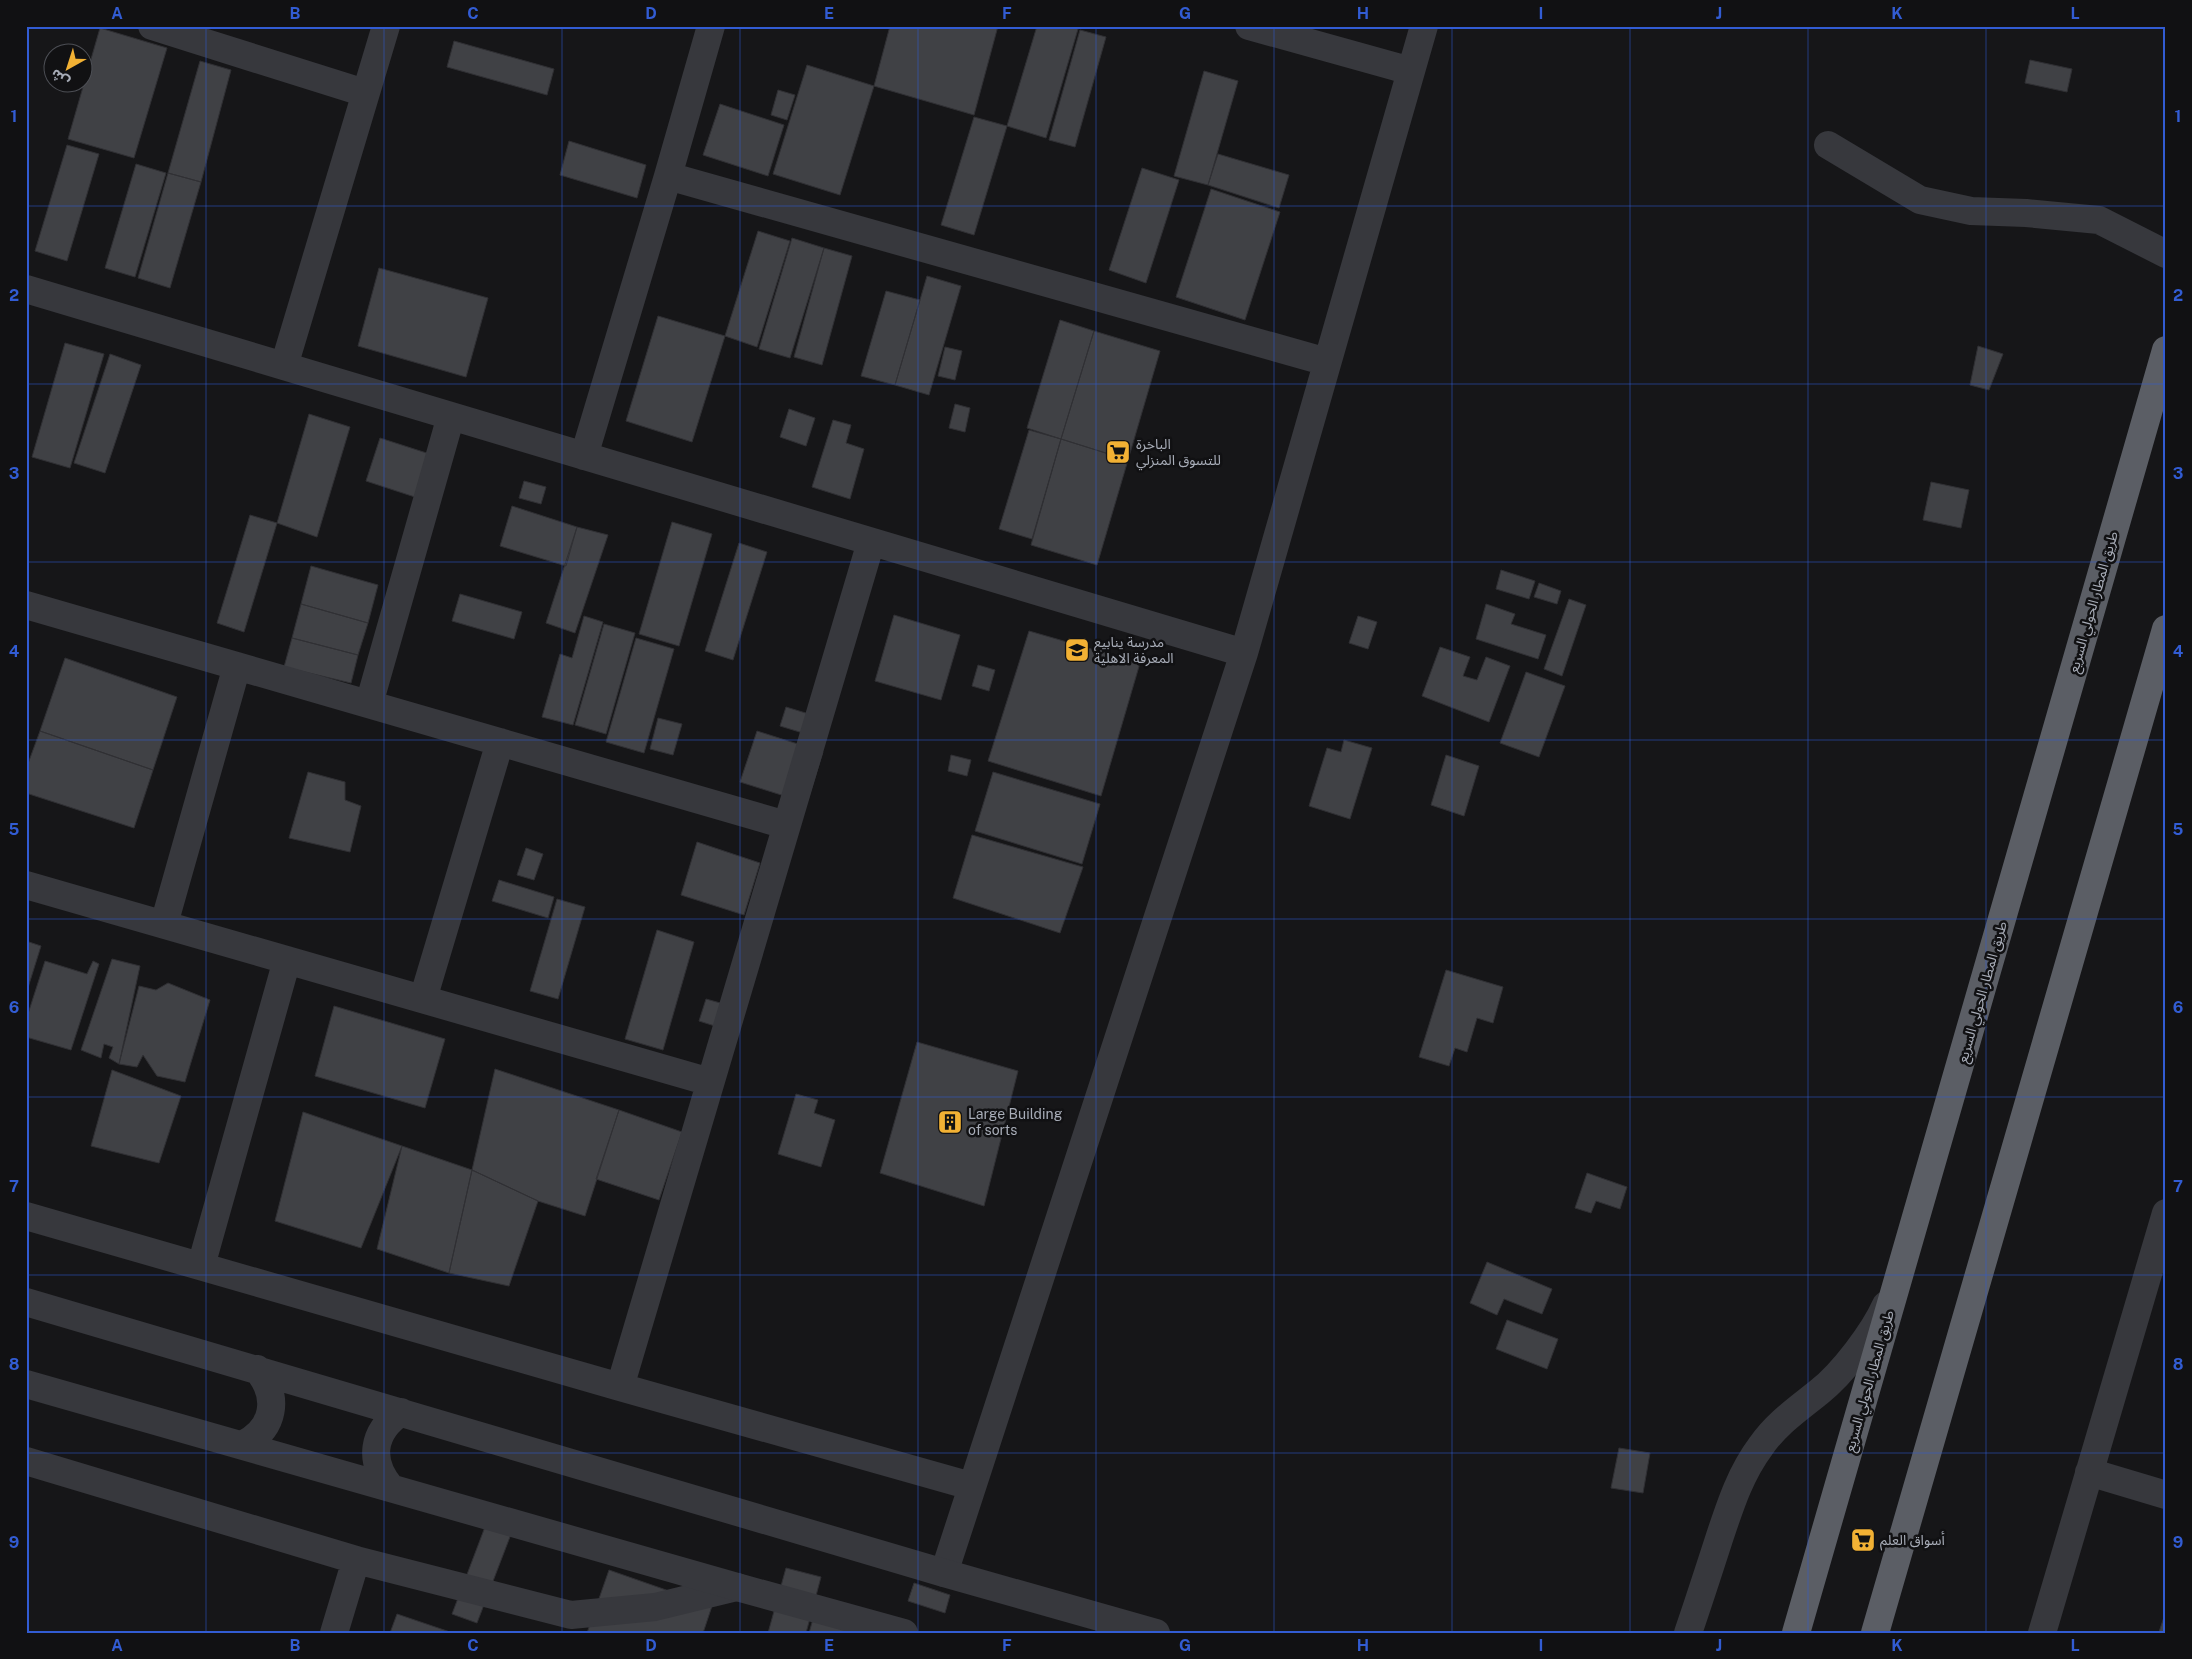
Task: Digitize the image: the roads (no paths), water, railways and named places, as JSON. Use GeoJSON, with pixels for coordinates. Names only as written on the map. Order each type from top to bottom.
{"type":"FeatureCollection","features":[{"type":"Feature","properties":{"kind":"highway","name":"طريق المطار الحولي السريع"},"geometry":{"type":"LineString","coordinates":[[1796,1633],[2166,350]]}},
{"type":"Feature","properties":{"kind":"highway"},"geometry":{"type":"LineString","coordinates":[[1875,1633],[2166,629]]}},
{"type":"Feature","properties":{"kind":"street"},"geometry":{"type":"LineString","coordinates":[[152,26],[365,93]]}},
{"type":"Feature","properties":{"kind":"street"},"geometry":{"type":"LineString","coordinates":[[284,366],[386,26]]}},
{"type":"Feature","properties":{"kind":"street"},"geometry":{"type":"LineString","coordinates":[[584,456],[711,26]]}},
{"type":"Feature","properties":{"kind":"street"},"geometry":{"type":"LineString","coordinates":[[1249,26],[1411,71]]}},
{"type":"Feature","properties":{"kind":"street"},"geometry":{"type":"LineString","coordinates":[[944,1573],[1244,653],[1424,26]]}},
{"type":"Feature","properties":{"kind":"street"},"geometry":{"type":"LineString","coordinates":[[1828,145],[1920,200],[1971,211],[2026,213],[2099,220],[2166,254]]}},
{"type":"Feature","properties":{"kind":"street"},"geometry":{"type":"LineString","coordinates":[[668,176],[1328,362]]}},
{"type":"Feature","properties":{"kind":"street"},"geometry":{"type":"LineString","coordinates":[[26,289],[1244,653]]}},
{"type":"Feature","properties":{"kind":"street"},"geometry":{"type":"LineString","coordinates":[[369,704],[451,416]]}},
{"type":"Feature","properties":{"kind":"street"},"geometry":{"type":"LineString","coordinates":[[620,1388],[871,542]]}},
{"type":"Feature","properties":{"kind":"street"},"geometry":{"type":"LineString","coordinates":[[26,604],[786,826]]}},
{"type":"Feature","properties":{"kind":"street"},"geometry":{"type":"LineString","coordinates":[[164,924],[237,666]]}},
{"type":"Feature","properties":{"kind":"street"},"geometry":{"type":"LineString","coordinates":[[423,999],[500,742]]}},
{"type":"Feature","properties":{"kind":"street"},"geometry":{"type":"LineString","coordinates":[[26,885],[710,1082]]}},
{"type":"Feature","properties":{"kind":"street"},"geometry":{"type":"LineString","coordinates":[[201,1266],[287,960]]}},
{"type":"Feature","properties":{"kind":"street"},"geometry":{"type":"LineString","coordinates":[[26,1216],[620,1388],[971,1486]]}},
{"type":"Feature","properties":{"kind":"street"},"geometry":{"type":"LineString","coordinates":[[2042,1633],[2164,1222]]}},
{"type":"Feature","properties":{"kind":"street"},"geometry":{"type":"LineString","coordinates":[[1688,1633],[1735,1493],[1746,1468],[1760,1446],[1778,1425],[1798,1406],[1820,1391],[1855,1354],[1880,1318],[1902,1269]]}},
{"type":"Feature","properties":{"kind":"street"},"geometry":{"type":"LineString","coordinates":[[26,1302],[944,1573],[1156,1633]]}},
{"type":"Feature","properties":{"kind":"street"},"geometry":{"type":"LineString","coordinates":[[242,1445],[259,1434],[270,1416],[272,1406],[268,1386],[257,1369]]}},
{"type":"Feature","properties":{"kind":"street"},"geometry":{"type":"LineString","coordinates":[[26,1384],[904,1633]]}},
{"type":"Feature","properties":{"kind":"street"},"geometry":{"type":"LineString","coordinates":[[391,1488],[378,1470],[376,1448],[384,1427],[401,1412]]}},
{"type":"Feature","properties":{"kind":"street"},"geometry":{"type":"LineString","coordinates":[[26,1461],[356,1560],[571,1615],[655,1607],[737,1587]]}},
{"type":"Feature","properties":{"kind":"street"},"geometry":{"type":"LineString","coordinates":[[2089,1472],[2166,1495]]}},
{"type":"Feature","properties":{"kind":"street"},"geometry":{"type":"LineString","coordinates":[[334,1633],[356,1560]]}},
{"type":"Feature","properties":{"kind":"place","name":"الباخرة للتسوق المنزلي"},"geometry":{"type":"Point","coordinates":[1118,452]}},
{"type":"Feature","properties":{"kind":"place","name":"مدرسة ينابيع المعرفة الاهلية"},"geometry":{"type":"Point","coordinates":[1077,650]}},
{"type":"Feature","properties":{"kind":"place","name":"Large Building of sorts"},"geometry":{"type":"Point","coordinates":[950,1122]}},
{"type":"Feature","properties":{"kind":"place","name":"أسواق العلم"},"geometry":{"type":"Point","coordinates":[1863,1540]}}]}
